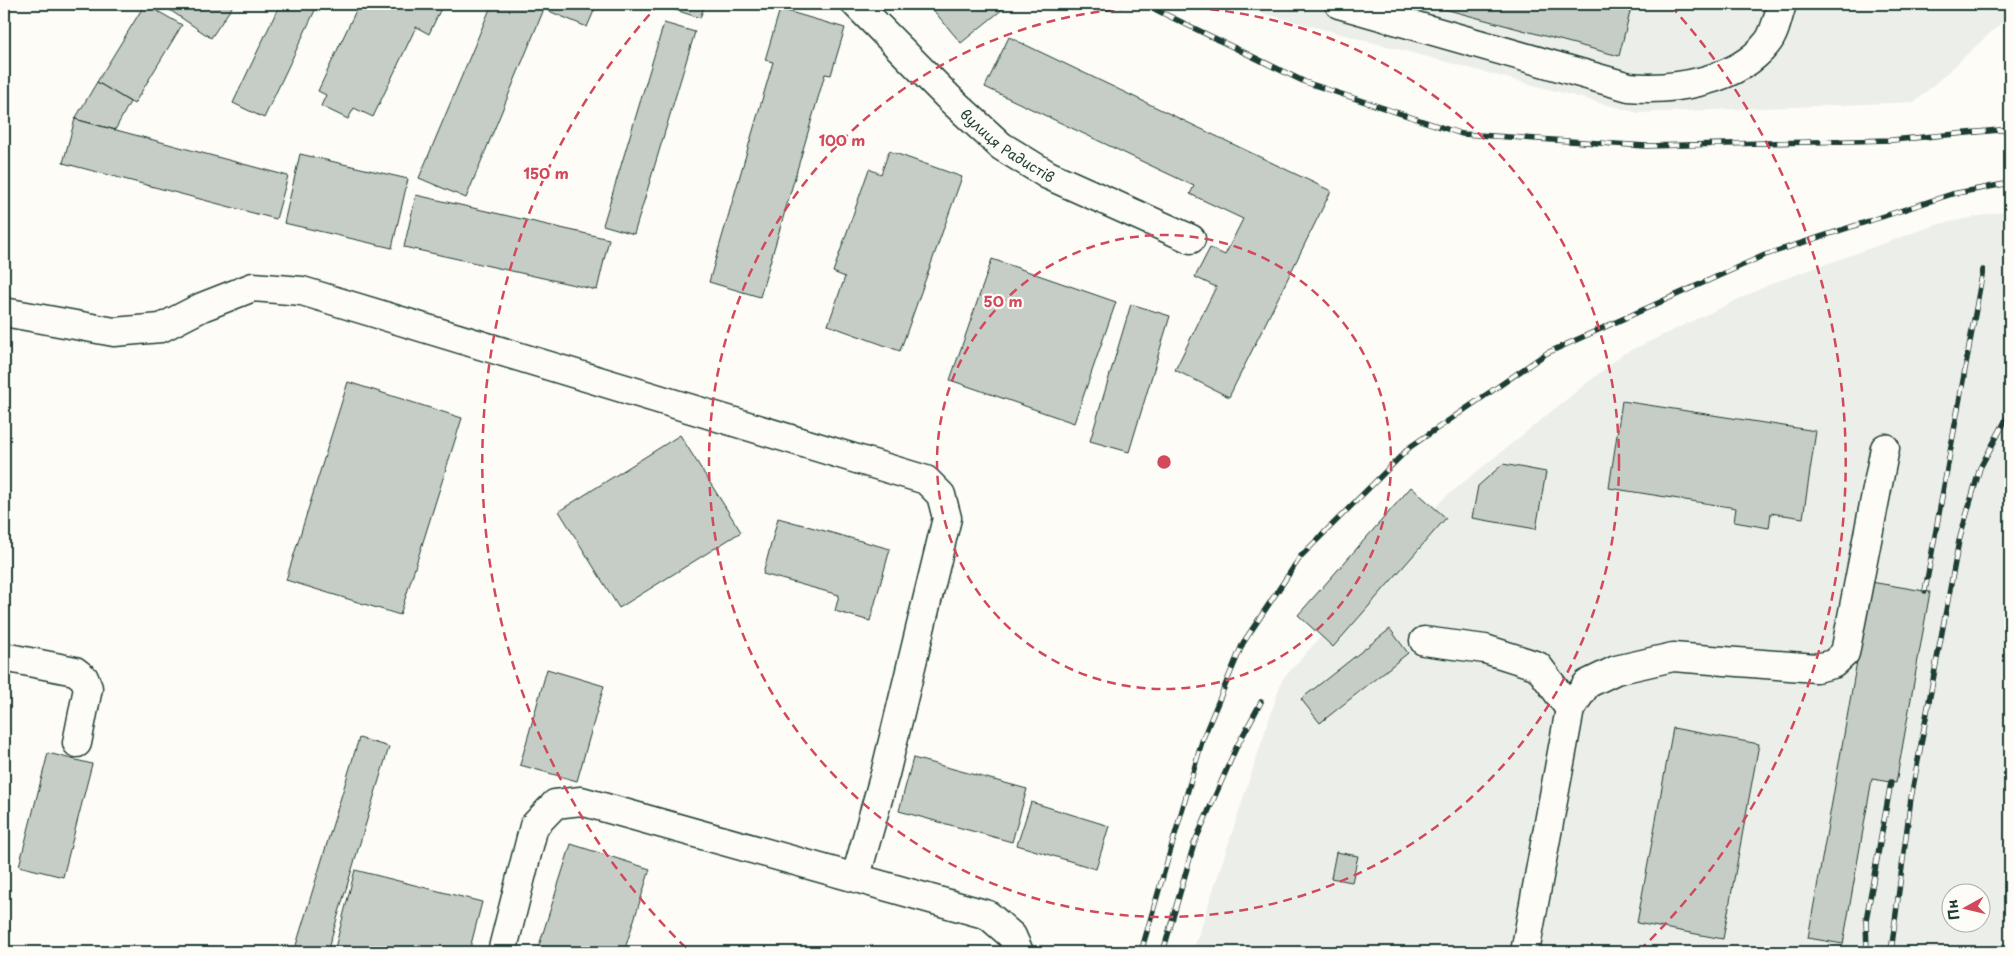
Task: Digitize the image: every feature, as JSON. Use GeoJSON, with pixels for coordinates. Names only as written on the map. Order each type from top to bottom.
{"type":"FeatureCollection","features":[{"type":"Feature","properties":{"kind":"street","name":"вулиця Радистів"},"geometry":{"type":"LineString","coordinates":[[856,4],[950,100],[1001,146],[1048,175],[1191,239]]}},
{"type":"Feature","properties":{"kind":"street"},"geometry":{"type":"LineString","coordinates":[[1339,4],[1629,87],[1651,89],[1670,87],[1727,74],[1750,61],[1769,42],[1782,4]]}},
{"type":"Feature","properties":{"kind":"street"},"geometry":{"type":"LineString","coordinates":[[4,312],[114,332],[162,328],[202,307],[253,287],[302,291],[926,480],[942,494],[947,518],[885,774],[856,876]]}},
{"type":"Feature","properties":{"kind":"street"},"geometry":{"type":"LineString","coordinates":[[1525,952],[1570,709],[1587,684],[1616,670],[1673,657],[1816,668],[1833,664],[1846,653],[1885,448]]}},
{"type":"Feature","properties":{"kind":"street"},"geometry":{"type":"LineString","coordinates":[[1424,641],[1485,649],[1538,666],[1570,709]]}},
{"type":"Feature","properties":{"kind":"street"},"geometry":{"type":"LineString","coordinates":[[4,657],[75,671],[84,678],[88,688],[77,743]]}},
{"type":"Feature","properties":{"kind":"street"},"geometry":{"type":"LineString","coordinates":[[502,952],[534,826],[555,804],[581,802],[856,876],[988,915],[1012,936],[1019,952]]}},
{"type":"Feature","properties":{"kind":"shaded area"},"geometry":{"type":"Polygon","coordinates":[[[1228,4],[2010,4],[2010,15],[1915,102],[1638,113],[1228,4]]]}},
{"type":"Feature","properties":{"kind":"shaded area"},"geometry":{"type":"Polygon","coordinates":[[[2010,210],[2010,952],[1193,952],[1282,680],[1444,498],[1623,354],[1773,283],[1935,225],[2010,210]]]}},
{"type":"Feature","properties":{"kind":"building"},"geometry":{"type":"Polygon","coordinates":[[[145,4],[182,25],[134,104],[97,82],[145,4]]]}},
{"type":"Feature","properties":{"kind":"building"},"geometry":{"type":"Polygon","coordinates":[[[161,4],[234,4],[211,38],[161,4]]]}},
{"type":"Feature","properties":{"kind":"building"},"geometry":{"type":"Polygon","coordinates":[[[280,4],[318,4],[264,118],[233,103],[280,4]]]}},
{"type":"Feature","properties":{"kind":"building"},"geometry":{"type":"Polygon","coordinates":[[[359,4],[443,4],[429,34],[416,27],[373,117],[354,108],[348,119],[321,106],[326,95],[318,91],[359,4]]]}},
{"type":"Feature","properties":{"kind":"building"},"geometry":{"type":"Polygon","coordinates":[[[492,4],[597,4],[587,27],[544,9],[466,198],[419,178],[492,4]]]}},
{"type":"Feature","properties":{"kind":"building"},"geometry":{"type":"Polygon","coordinates":[[[657,4],[705,4],[700,18],[657,4]]]}},
{"type":"Feature","properties":{"kind":"building"},"geometry":{"type":"Polygon","coordinates":[[[928,4],[1009,4],[961,43],[928,4]]]}},
{"type":"Feature","properties":{"kind":"building"},"geometry":{"type":"Polygon","coordinates":[[[1426,4],[1632,4],[1619,56],[1426,4]]]}},
{"type":"Feature","properties":{"kind":"building"},"geometry":{"type":"Polygon","coordinates":[[[780,9],[845,28],[831,75],[825,74],[760,297],[709,282],[773,62],[765,60],[780,9]]]}},
{"type":"Feature","properties":{"kind":"building"},"geometry":{"type":"Polygon","coordinates":[[[664,23],[695,32],[634,234],[603,225],[664,23]]]}},
{"type":"Feature","properties":{"kind":"building"},"geometry":{"type":"Polygon","coordinates":[[[1009,37],[1331,191],[1229,397],[1175,370],[1216,287],[1195,277],[1210,248],[1225,255],[1243,219],[1190,194],[1194,186],[985,87],[1009,37]]]}},
{"type":"Feature","properties":{"kind":"building"},"geometry":{"type":"Polygon","coordinates":[[[97,82],[130,102],[115,130],[75,119],[97,82]]]}},
{"type":"Feature","properties":{"kind":"building"},"geometry":{"type":"Polygon","coordinates":[[[75,119],[288,176],[276,219],[63,163],[75,119]]]}},
{"type":"Feature","properties":{"kind":"building"},"geometry":{"type":"Polygon","coordinates":[[[889,151],[962,177],[900,351],[828,325],[845,277],[833,272],[869,169],[881,174],[889,151]]]}},
{"type":"Feature","properties":{"kind":"building"},"geometry":{"type":"Polygon","coordinates":[[[300,154],[408,179],[392,248],[284,223],[300,154]]]}},
{"type":"Feature","properties":{"kind":"building"},"geometry":{"type":"Polygon","coordinates":[[[416,195],[609,239],[597,290],[404,247],[416,195]]]}},
{"type":"Feature","properties":{"kind":"building"},"geometry":{"type":"Polygon","coordinates":[[[992,259],[1116,302],[1074,423],[950,380],[992,259]]]}},
{"type":"Feature","properties":{"kind":"building"},"geometry":{"type":"Polygon","coordinates":[[[1131,304],[1170,316],[1129,452],[1090,441],[1131,304]]]}},
{"type":"Feature","properties":{"kind":"building"},"geometry":{"type":"Polygon","coordinates":[[[348,382],[462,418],[400,615],[286,580],[348,382]]]}},
{"type":"Feature","properties":{"kind":"building"},"geometry":{"type":"Polygon","coordinates":[[[1622,401],[1816,431],[1803,518],[1771,513],[1769,528],[1734,522],[1736,508],[1609,488],[1622,401]]]}},
{"type":"Feature","properties":{"kind":"building"},"geometry":{"type":"Polygon","coordinates":[[[680,435],[741,532],[619,608],[559,511],[680,435]]]}},
{"type":"Feature","properties":{"kind":"building"},"geometry":{"type":"Polygon","coordinates":[[[1503,464],[1546,472],[1536,529],[1472,518],[1478,486],[1503,464]]]}},
{"type":"Feature","properties":{"kind":"building"},"geometry":{"type":"Polygon","coordinates":[[[1411,487],[1446,518],[1333,647],[1298,615],[1411,487]]]}},
{"type":"Feature","properties":{"kind":"building"},"geometry":{"type":"Polygon","coordinates":[[[778,518],[890,549],[870,621],[835,611],[839,595],[763,574],[778,518]]]}},
{"type":"Feature","properties":{"kind":"building"},"geometry":{"type":"Polygon","coordinates":[[[1871,582],[1930,592],[1896,783],[1872,779],[1843,944],[1808,938],[1871,582]]]}},
{"type":"Feature","properties":{"kind":"building"},"geometry":{"type":"Polygon","coordinates":[[[1390,629],[1408,653],[1320,723],[1301,699],[1390,629]]]}},
{"type":"Feature","properties":{"kind":"building"},"geometry":{"type":"Polygon","coordinates":[[[547,669],[604,686],[577,781],[520,765],[547,669]]]}},
{"type":"Feature","properties":{"kind":"building"},"geometry":{"type":"Polygon","coordinates":[[[1673,728],[1759,744],[1723,939],[1637,923],[1673,728]]]}},
{"type":"Feature","properties":{"kind":"building"},"geometry":{"type":"Polygon","coordinates":[[[359,738],[389,747],[327,952],[294,952],[359,738]]]}},
{"type":"Feature","properties":{"kind":"building"},"geometry":{"type":"Polygon","coordinates":[[[48,753],[92,764],[63,877],[19,866],[48,753]]]}},
{"type":"Feature","properties":{"kind":"building"},"geometry":{"type":"Polygon","coordinates":[[[913,758],[1027,789],[1012,842],[899,811],[913,758]]]}},
{"type":"Feature","properties":{"kind":"building"},"geometry":{"type":"Polygon","coordinates":[[[1031,802],[1109,826],[1096,869],[1017,845],[1031,802]]]}},
{"type":"Feature","properties":{"kind":"building"},"geometry":{"type":"Polygon","coordinates":[[[571,844],[650,869],[624,952],[537,952],[571,844]]]}},
{"type":"Feature","properties":{"kind":"building"},"geometry":{"type":"Polygon","coordinates":[[[1336,852],[1358,856],[1352,882],[1331,878],[1336,852]]]}},
{"type":"Feature","properties":{"kind":"building"},"geometry":{"type":"Polygon","coordinates":[[[355,870],[482,902],[469,952],[334,952],[355,870]]]}},
{"type":"Feature","properties":{"kind":"railway"},"geometry":{"type":"LineString","coordinates":[[1144,4],[1305,82],[1462,134],[1646,146],[1892,140],[2010,129]]}},
{"type":"Feature","properties":{"kind":"railway"},"geometry":{"type":"LineString","coordinates":[[1141,952],[1203,738],[1243,643],[1301,556],[1410,447],[1547,353],[1765,255],[1952,194],[2010,183]]}},
{"type":"Feature","properties":{"kind":"railway"},"geometry":{"type":"LineString","coordinates":[[1925,591],[1983,270]]}},
{"type":"Feature","properties":{"kind":"railway"},"geometry":{"type":"LineString","coordinates":[[1891,952],[1911,798],[1959,541],[1980,468],[2010,412]]}},
{"type":"Feature","properties":{"kind":"railway"},"geometry":{"type":"LineString","coordinates":[[1163,952],[1194,844],[1236,748],[1261,702]]}},
{"type":"Feature","properties":{"kind":"railway"},"geometry":{"type":"LineString","coordinates":[[1867,952],[1866,920],[1891,782]]}}]}
